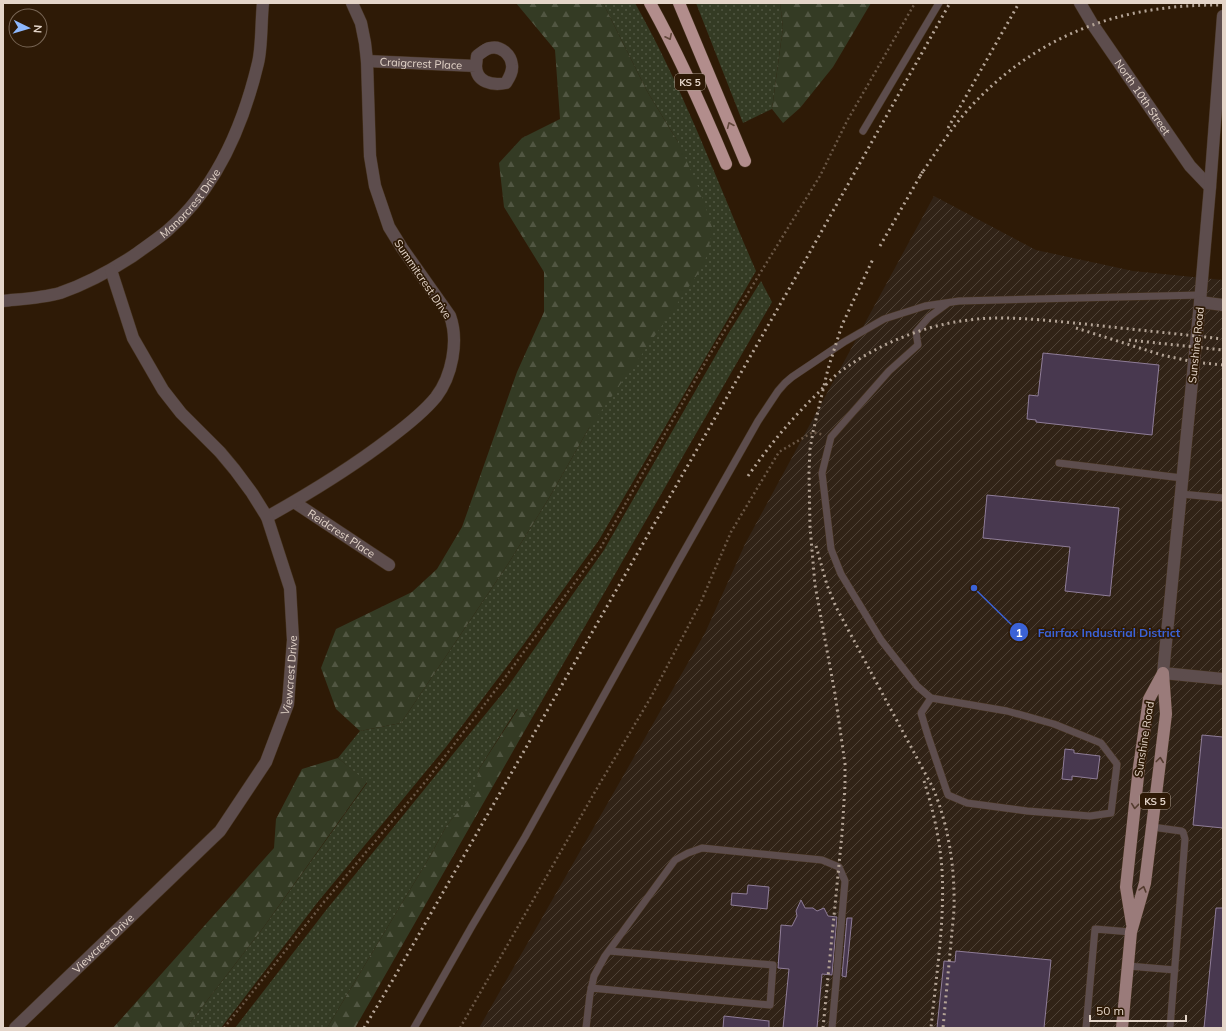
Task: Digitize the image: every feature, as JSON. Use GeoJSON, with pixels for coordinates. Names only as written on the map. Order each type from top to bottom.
{"type":"FeatureCollection","features":[{"type":"Feature","properties":{"kind":"highway","name":"KS 5"},"geometry":{"type":"LineString","coordinates":[[650,3],[667,33],[705,114],[726,164]]}},
{"type":"Feature","properties":{"kind":"highway","name":"KS 5"},"geometry":{"type":"LineString","coordinates":[[679,3],[745,161]]}},
{"type":"Feature","properties":{"kind":"main road","name":"Sunshine Road"},"geometry":{"type":"LineString","coordinates":[[1122,1028],[1131,929],[1126,887],[1139,767],[1149,699],[1163,673]]}},
{"type":"Feature","properties":{"kind":"main road","name":"Sunshine Road"},"geometry":{"type":"LineString","coordinates":[[1131,929],[1145,883],[1152,827],[1166,714],[1163,673]]}},
{"type":"Feature","properties":{"kind":"street","name":"Manorcrest Drive"},"geometry":{"type":"LineString","coordinates":[[3,301],[34,298],[59,293],[81,285],[111,270],[146,247],[168,231],[186,212],[203,192],[218,170],[233,142],[240,124],[258,62],[263,3]]}},
{"type":"Feature","properties":{"kind":"street","name":"Summitcrest Drive"},"geometry":{"type":"LineString","coordinates":[[267,517],[360,461],[416,418],[436,397],[449,370],[453,354],[455,341],[454,326],[450,316],[446,308],[395,238],[389,227],[375,186],[370,156],[367,61],[362,23],[352,3]]}},
{"type":"Feature","properties":{"kind":"street","name":"North 10th Street"},"geometry":{"type":"LineString","coordinates":[[1080,3],[1093,25],[1190,166],[1210,187]]}},
{"type":"Feature","properties":{"kind":"street","name":"Sunshine Road"},"geometry":{"type":"LineString","coordinates":[[1163,673],[1200,298],[1223,16]]}},
{"type":"Feature","properties":{"kind":"street","name":"Craigcrest Place"},"geometry":{"type":"LineString","coordinates":[[367,61],[476,66]]}},
{"type":"Feature","properties":{"kind":"street","name":"Viewcrest Drive"},"geometry":{"type":"LineString","coordinates":[[15,1028],[220,830],[266,762],[288,704],[293,640],[290,588],[267,517],[235,470],[220,452],[181,413],[159,385],[133,338],[111,270]]}},
{"type":"Feature","properties":{"kind":"street"},"geometry":{"type":"LineString","coordinates":[[1200,298],[1223,305]]}},
{"type":"Feature","properties":{"kind":"street","name":"Reidcrest Place"},"geometry":{"type":"LineString","coordinates":[[294,502],[389,565]]}},
{"type":"Feature","properties":{"kind":"street"},"geometry":{"type":"LineString","coordinates":[[1163,673],[1223,678]]}},
{"type":"Feature","properties":{"kind":"lane"},"geometry":{"type":"LineString","coordinates":[[863,131],[939,3]]}},
{"type":"Feature","properties":{"kind":"lane"},"geometry":{"type":"LineString","coordinates":[[414,1028],[525,837],[758,421],[785,383],[844,342],[884,320],[925,306],[950,302],[1200,298]]}},
{"type":"Feature","properties":{"kind":"lane"},"geometry":{"type":"LineString","coordinates":[[931,698],[921,713],[948,795],[967,804],[1027,811],[1090,816],[1111,813],[1117,764],[1100,743],[1054,724],[1014,713],[931,698],[917,686],[882,640],[841,574],[831,549],[826,517],[822,473],[831,437],[889,371],[918,345],[916,332],[929,317],[950,302]]}},
{"type":"Feature","properties":{"kind":"lane"},"geometry":{"type":"LineString","coordinates":[[1059,463],[1182,478]]}},
{"type":"Feature","properties":{"kind":"lane"},"geometry":{"type":"LineString","coordinates":[[1181,494],[1223,498]]}},
{"type":"Feature","properties":{"kind":"lane"},"geometry":{"type":"LineString","coordinates":[[1152,827],[1181,830],[1185,839],[1170,1028]]}},
{"type":"Feature","properties":{"kind":"lane"},"geometry":{"type":"LineString","coordinates":[[586,1028],[594,976],[609,951],[675,860],[702,848],[822,860],[839,867],[845,881],[832,1028]]}},
{"type":"Feature","properties":{"kind":"lane"},"geometry":{"type":"LineString","coordinates":[[1086,1028],[1095,929],[1131,929]]}},
{"type":"Feature","properties":{"kind":"lane"},"geometry":{"type":"LineString","coordinates":[[591,988],[770,1005],[773,965],[609,951]]}},
{"type":"Feature","properties":{"kind":"lane"},"geometry":{"type":"LineString","coordinates":[[1128,966],[1175,970]]}},
{"type":"Feature","properties":{"kind":"path"},"geometry":{"type":"LineString","coordinates":[[224,1028],[324,902],[426,781],[501,683],[601,547],[710,356],[820,176],[848,120],[915,3]]}},
{"type":"Feature","properties":{"kind":"path"},"geometry":{"type":"LineString","coordinates":[[460,1028],[651,697],[700,604],[730,532],[779,452],[813,432],[831,437]]}},
{"type":"Feature","properties":{"kind":"shaded area"},"geometry":{"type":"Polygon","coordinates":[[[934,196],[1036,250],[1133,271],[1223,280],[1223,1028],[479,1028],[705,633],[745,544],[934,196]]]}},
{"type":"Feature","properties":{"kind":"green space"},"geometry":{"type":"Polygon","coordinates":[[[516,3],[603,3],[647,91],[678,142],[701,193],[713,230],[704,265],[589,428],[549,498],[508,564],[401,723],[360,731],[336,709],[321,668],[336,629],[412,592],[437,569],[462,527],[517,372],[544,312],[544,272],[504,207],[499,163],[522,138],[560,119],[555,50],[516,3]]]}},
{"type":"Feature","properties":{"kind":"green space"},"geometry":{"type":"Polygon","coordinates":[[[603,3],[635,3],[669,68],[684,101],[756,271],[599,540],[521,648],[446,747],[317,903],[221,1028],[186,1028],[263,928],[367,783],[338,758],[360,731],[401,723],[508,564],[549,498],[589,428],[678,142],[647,91],[603,3]]]}},
{"type":"Feature","properties":{"kind":"green space"},"geometry":{"type":"Polygon","coordinates":[[[696,3],[780,3],[783,27],[772,109],[743,123],[696,3]]]}},
{"type":"Feature","properties":{"kind":"green space"},"geometry":{"type":"Polygon","coordinates":[[[780,3],[871,3],[833,67],[800,108],[783,123],[772,109],[783,27],[780,3]]]}},
{"type":"Feature","properties":{"kind":"green space"},"geometry":{"type":"Polygon","coordinates":[[[761,281],[772,302],[532,718],[517,709],[479,769],[475,793],[447,825],[429,858],[327,1028],[235,1028],[327,909],[506,689],[604,550],[728,334],[761,281]]]}},
{"type":"Feature","properties":{"kind":"green space"},"geometry":{"type":"Polygon","coordinates":[[[518,709],[532,718],[355,1028],[327,1028],[429,858],[447,825],[474,793],[479,769],[518,709]]]}},
{"type":"Feature","properties":{"kind":"green space"},"geometry":{"type":"Polygon","coordinates":[[[338,758],[367,782],[263,928],[186,1028],[113,1028],[274,848],[276,819],[302,769],[338,758]]]}},
{"type":"Feature","properties":{"kind":"building"},"geometry":{"type":"Polygon","coordinates":[[[1043,353],[1159,365],[1152,435],[1036,422],[1036,420],[1027,419],[1029,395],[1038,396],[1043,353]]]}},
{"type":"Feature","properties":{"kind":"building"},"geometry":{"type":"Polygon","coordinates":[[[987,495],[1119,508],[1110,596],[1065,591],[1070,547],[983,538],[987,495]]]}},
{"type":"Feature","properties":{"kind":"building"},"geometry":{"type":"Polygon","coordinates":[[[1202,735],[1223,737],[1223,828],[1193,825],[1202,735]]]}},
{"type":"Feature","properties":{"kind":"building"},"geometry":{"type":"Polygon","coordinates":[[[1065,749],[1074,750],[1074,753],[1100,756],[1097,779],[1072,776],[1072,780],[1062,779],[1065,749]]]}},
{"type":"Feature","properties":{"kind":"building"},"geometry":{"type":"Polygon","coordinates":[[[748,885],[769,887],[767,909],[731,905],[732,893],[747,894],[748,885]]]}},
{"type":"Feature","properties":{"kind":"building"},"geometry":{"type":"Polygon","coordinates":[[[801,900],[805,908],[813,908],[817,911],[824,908],[828,916],[837,917],[832,975],[822,974],[817,1028],[783,1028],[789,969],[778,968],[781,925],[792,926],[797,916],[796,911],[801,900]]]}},
{"type":"Feature","properties":{"kind":"building"},"geometry":{"type":"Polygon","coordinates":[[[1216,908],[1223,908],[1223,1028],[1204,1028],[1216,908]]]}},
{"type":"Feature","properties":{"kind":"building"},"geometry":{"type":"Polygon","coordinates":[[[847,918],[852,918],[846,977],[842,976],[847,918]]]}},
{"type":"Feature","properties":{"kind":"building"},"geometry":{"type":"Polygon","coordinates":[[[956,951],[1051,960],[1044,1028],[937,1028],[944,961],[955,962],[956,951]]]}},
{"type":"Feature","properties":{"kind":"building"},"geometry":{"type":"Polygon","coordinates":[[[724,1016],[769,1021],[769,1028],[723,1028],[724,1016]]]}},
{"type":"Feature","properties":{"kind":"railway"},"geometry":{"type":"LineString","coordinates":[[364,1028],[797,275],[950,3]]}},
{"type":"Feature","properties":{"kind":"railway"},"geometry":{"type":"LineString","coordinates":[[948,128],[1019,3]]}},
{"type":"Feature","properties":{"kind":"railway"},"geometry":{"type":"LineString","coordinates":[[920,176],[954,126],[978,99],[1004,75],[1032,55],[1060,39],[1090,26],[1122,16],[1188,6],[1223,5]]}},
{"type":"Feature","properties":{"kind":"railway"},"geometry":{"type":"LineString","coordinates":[[880,246],[923,171]]}},
{"type":"Feature","properties":{"kind":"railway"},"geometry":{"type":"LineString","coordinates":[[823,1028],[842,834],[845,764],[835,694],[815,585],[810,527],[810,449],[828,369],[842,325],[873,259]]}},
{"type":"Feature","properties":{"kind":"railway"},"geometry":{"type":"LineString","coordinates":[[748,476],[772,443],[808,403],[837,374],[874,350],[935,326],[978,319],[1000,318],[1047,320],[1223,339]]}},
{"type":"Feature","properties":{"kind":"railway"},"geometry":{"type":"LineString","coordinates":[[1076,328],[1162,355],[1194,362],[1223,365]]}},
{"type":"Feature","properties":{"kind":"railway"},"geometry":{"type":"LineString","coordinates":[[1129,340],[1223,350]]}},
{"type":"Feature","properties":{"kind":"railway"},"geometry":{"type":"LineString","coordinates":[[816,546],[827,585],[836,607],[933,788],[939,803],[947,833],[952,863],[954,910],[943,1028]]}},
{"type":"Feature","properties":{"kind":"railway"},"geometry":{"type":"LineString","coordinates":[[924,781],[938,836],[943,890],[940,949],[931,1028]]}},
{"type":"Feature","properties":{"kind":"place","name":"Fairfax Industrial District"},"geometry":{"type":"Point","coordinates":[974,588]}}]}
